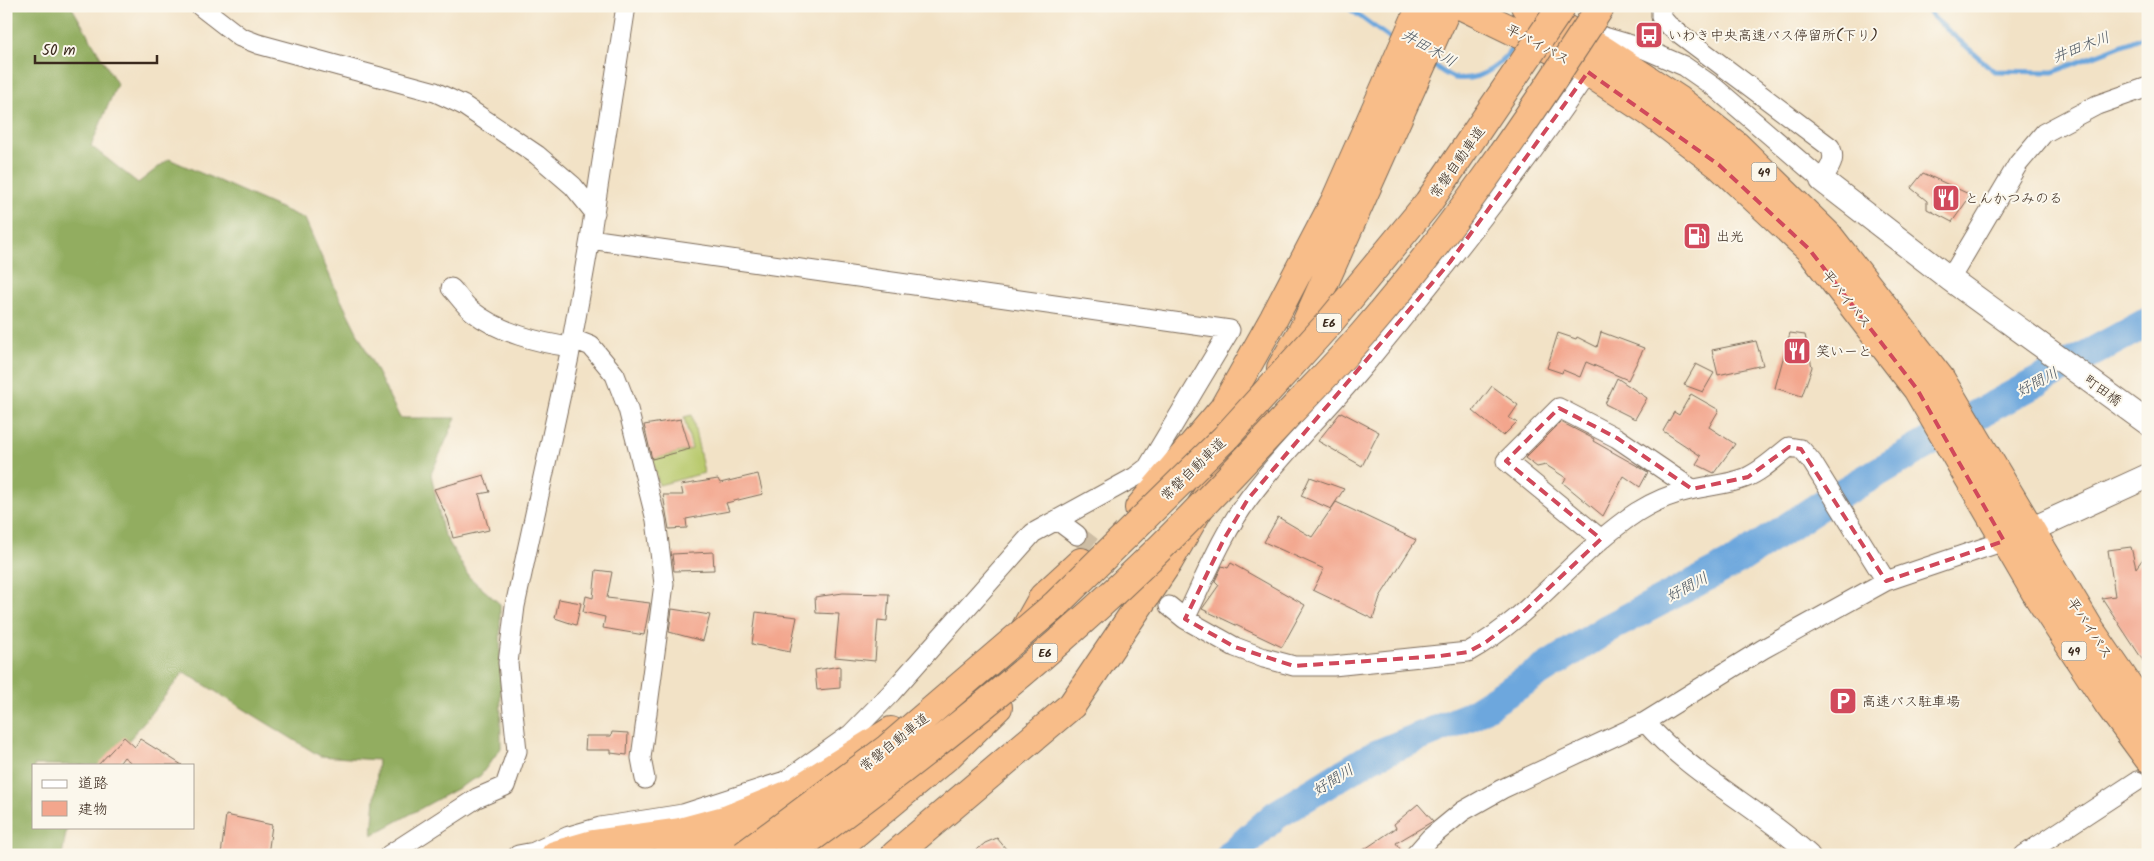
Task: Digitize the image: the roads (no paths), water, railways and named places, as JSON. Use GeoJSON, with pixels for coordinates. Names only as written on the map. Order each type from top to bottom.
{"type":"FeatureCollection","features":[{"type":"Feature","properties":{"kind":"highway"},"geometry":{"type":"LineString","coordinates":[[895,855],[1072,705],[1169,561],[1303,330],[1402,81],[1422,23],[1448,6]]}},
{"type":"Feature","properties":{"kind":"highway","name":"常磐自動車道"},"geometry":{"type":"LineString","coordinates":[[788,855],[917,760],[981,708],[1092,612],[1155,553],[1227,481],[1364,333],[1454,219],[1531,113],[1601,6]]}},
{"type":"Feature","properties":{"kind":"highway","name":"平バイパス"},"geometry":{"type":"LineString","coordinates":[[1473,11],[1559,53],[1652,114],[1719,165],[1808,249],[1928,384],[1982,503],[2004,541],[2104,697],[2142,770]]}},
{"type":"Feature","properties":{"kind":"highway","name":"常磐自動車道"},"geometry":{"type":"LineString","coordinates":[[743,855],[888,748],[987,663],[1054,605],[1225,438],[1329,323],[1428,203],[1549,13]]}},
{"type":"Feature","properties":{"kind":"highway","name":"平バイパス"},"geometry":{"type":"LineString","coordinates":[[1549,13],[1671,94],[1736,145],[1829,236],[1928,384],[2012,498],[2030,532],[2090,631],[2148,714]]}},
{"type":"Feature","properties":{"kind":"highway"},"geometry":{"type":"LineString","coordinates":[[743,855],[774,844],[909,744],[1007,660],[1043,597],[1137,510],[1223,409],[1402,81]]}},
{"type":"Feature","properties":{"kind":"highway"},"geometry":{"type":"LineString","coordinates":[[829,855],[949,755],[1092,612]]}},
{"type":"Feature","properties":{"kind":"highway"},"geometry":{"type":"LineString","coordinates":[[555,855],[593,844],[680,832],[728,819],[792,793],[877,741],[987,663]]}},
{"type":"Feature","properties":{"kind":"highway"},"geometry":{"type":"LineString","coordinates":[[620,855],[629,852],[708,845],[804,820]]}},
{"type":"Feature","properties":{"kind":"street"},"geometry":{"type":"LineString","coordinates":[[200,6],[240,37],[258,44],[435,92],[463,106],[537,155],[574,186],[594,213]]}},
{"type":"Feature","properties":{"kind":"street"},"geometry":{"type":"LineString","coordinates":[[389,855],[477,798],[505,786],[517,751],[508,663],[515,606],[572,343],[626,6]]}},
{"type":"Feature","properties":{"kind":"street"},"geometry":{"type":"LineString","coordinates":[[1549,13],[1684,66],[1714,87],[1822,180],[1833,162],[1834,154],[1830,147],[1668,25],[1661,17],[1661,6]]}},
{"type":"Feature","properties":{"kind":"street"},"geometry":{"type":"LineString","coordinates":[[1186,619],[1224,538],[1248,499],[1296,441],[1361,370],[1450,262],[1497,202],[1588,72]]}},
{"type":"Feature","properties":{"kind":"street"},"geometry":{"type":"LineString","coordinates":[[1950,279],[2018,164],[2044,133],[2097,105],[2148,86]]}},
{"type":"Feature","properties":{"kind":"street","name":"町田橋"},"geometry":{"type":"LineString","coordinates":[[1822,180],[1950,279],[2145,421]]}},
{"type":"Feature","properties":{"kind":"street"},"geometry":{"type":"LineString","coordinates":[[518,855],[534,852],[569,836],[600,827],[683,814],[786,781],[851,734],[891,693],[1033,533],[1135,477],[1148,467],[1230,330],[590,239]]}},
{"type":"Feature","properties":{"kind":"street"},"geometry":{"type":"LineString","coordinates":[[451,288],[471,311],[491,324],[548,344],[572,343],[591,346],[615,375],[628,409],[656,520],[664,584],[641,758],[645,779]]}},
{"type":"Feature","properties":{"kind":"street"},"geometry":{"type":"LineString","coordinates":[[1601,539],[1506,461],[1559,408],[1617,438],[1692,489]]}},
{"type":"Feature","properties":{"kind":"street"},"geometry":{"type":"LineString","coordinates":[[1169,606],[1186,619],[1235,647],[1264,658],[1294,666],[1333,666],[1468,652],[1486,642],[1515,620],[1601,539],[1638,511],[1673,494],[1692,489],[1724,485],[1748,477],[1789,447],[1801,449],[1812,462],[1881,573]]}},
{"type":"Feature","properties":{"kind":"street"},"geometry":{"type":"LineString","coordinates":[[1415,855],[1430,838],[1463,811],[1502,789],[1645,722],[1881,573],[2004,541],[2030,532],[2148,476]]}},
{"type":"Feature","properties":{"kind":"street"},"geometry":{"type":"LineString","coordinates":[[1056,520],[1077,535]]}},
{"type":"Feature","properties":{"kind":"street"},"geometry":{"type":"LineString","coordinates":[[1645,722],[1664,744],[1761,814],[1810,855]]}},
{"type":"Feature","properties":{"kind":"street"},"geometry":{"type":"LineString","coordinates":[[2024,855],[2142,770]]}},
{"type":"Feature","properties":{"kind":"waterway","name":"井田木川"},"geometry":{"type":"LineString","coordinates":[[1346,6],[1396,43]]}},
{"type":"Feature","properties":{"kind":"waterway","name":"井田木川"},"geometry":{"type":"LineString","coordinates":[[1926,6],[1934,18],[1994,71],[2053,72],[2148,35]]}},
{"type":"Feature","properties":{"kind":"waterway","name":"井田木川"},"geometry":{"type":"LineString","coordinates":[[1431,64],[1455,78],[1474,77],[1492,69],[1499,63],[1517,40]]}},
{"type":"Feature","properties":{"kind":"waterway","name":"好間川"},"geometry":{"type":"LineString","coordinates":[[1231,855],[1276,815],[1371,757],[1470,716],[1607,629],[1738,560],[1823,504],[1976,415],[2148,322]]}},
{"type":"Feature","properties":{"kind":"tunnel"},"geometry":{"type":"LineString","coordinates":[[1077,535],[1169,606]]}},
{"type":"Feature","properties":{"kind":"tunnel"},"geometry":{"type":"LineString","coordinates":[[2137,781],[2148,774]]}},
{"type":"Feature","properties":{"kind":"place","name":"いわき中央高速バス停留所(下り)"},"geometry":{"type":"Point","coordinates":[1649,35]}},
{"type":"Feature","properties":{"kind":"place","name":"とんかつみのる"},"geometry":{"type":"Point","coordinates":[1946,198]}},
{"type":"Feature","properties":{"kind":"place","name":"出光"},"geometry":{"type":"Point","coordinates":[1697,236]}},
{"type":"Feature","properties":{"kind":"place","name":"笑いーと"},"geometry":{"type":"Point","coordinates":[1797,351]}},
{"type":"Feature","properties":{"kind":"place","name":"高速バス駐車場"},"geometry":{"type":"Point","coordinates":[1843,701]}}]}
